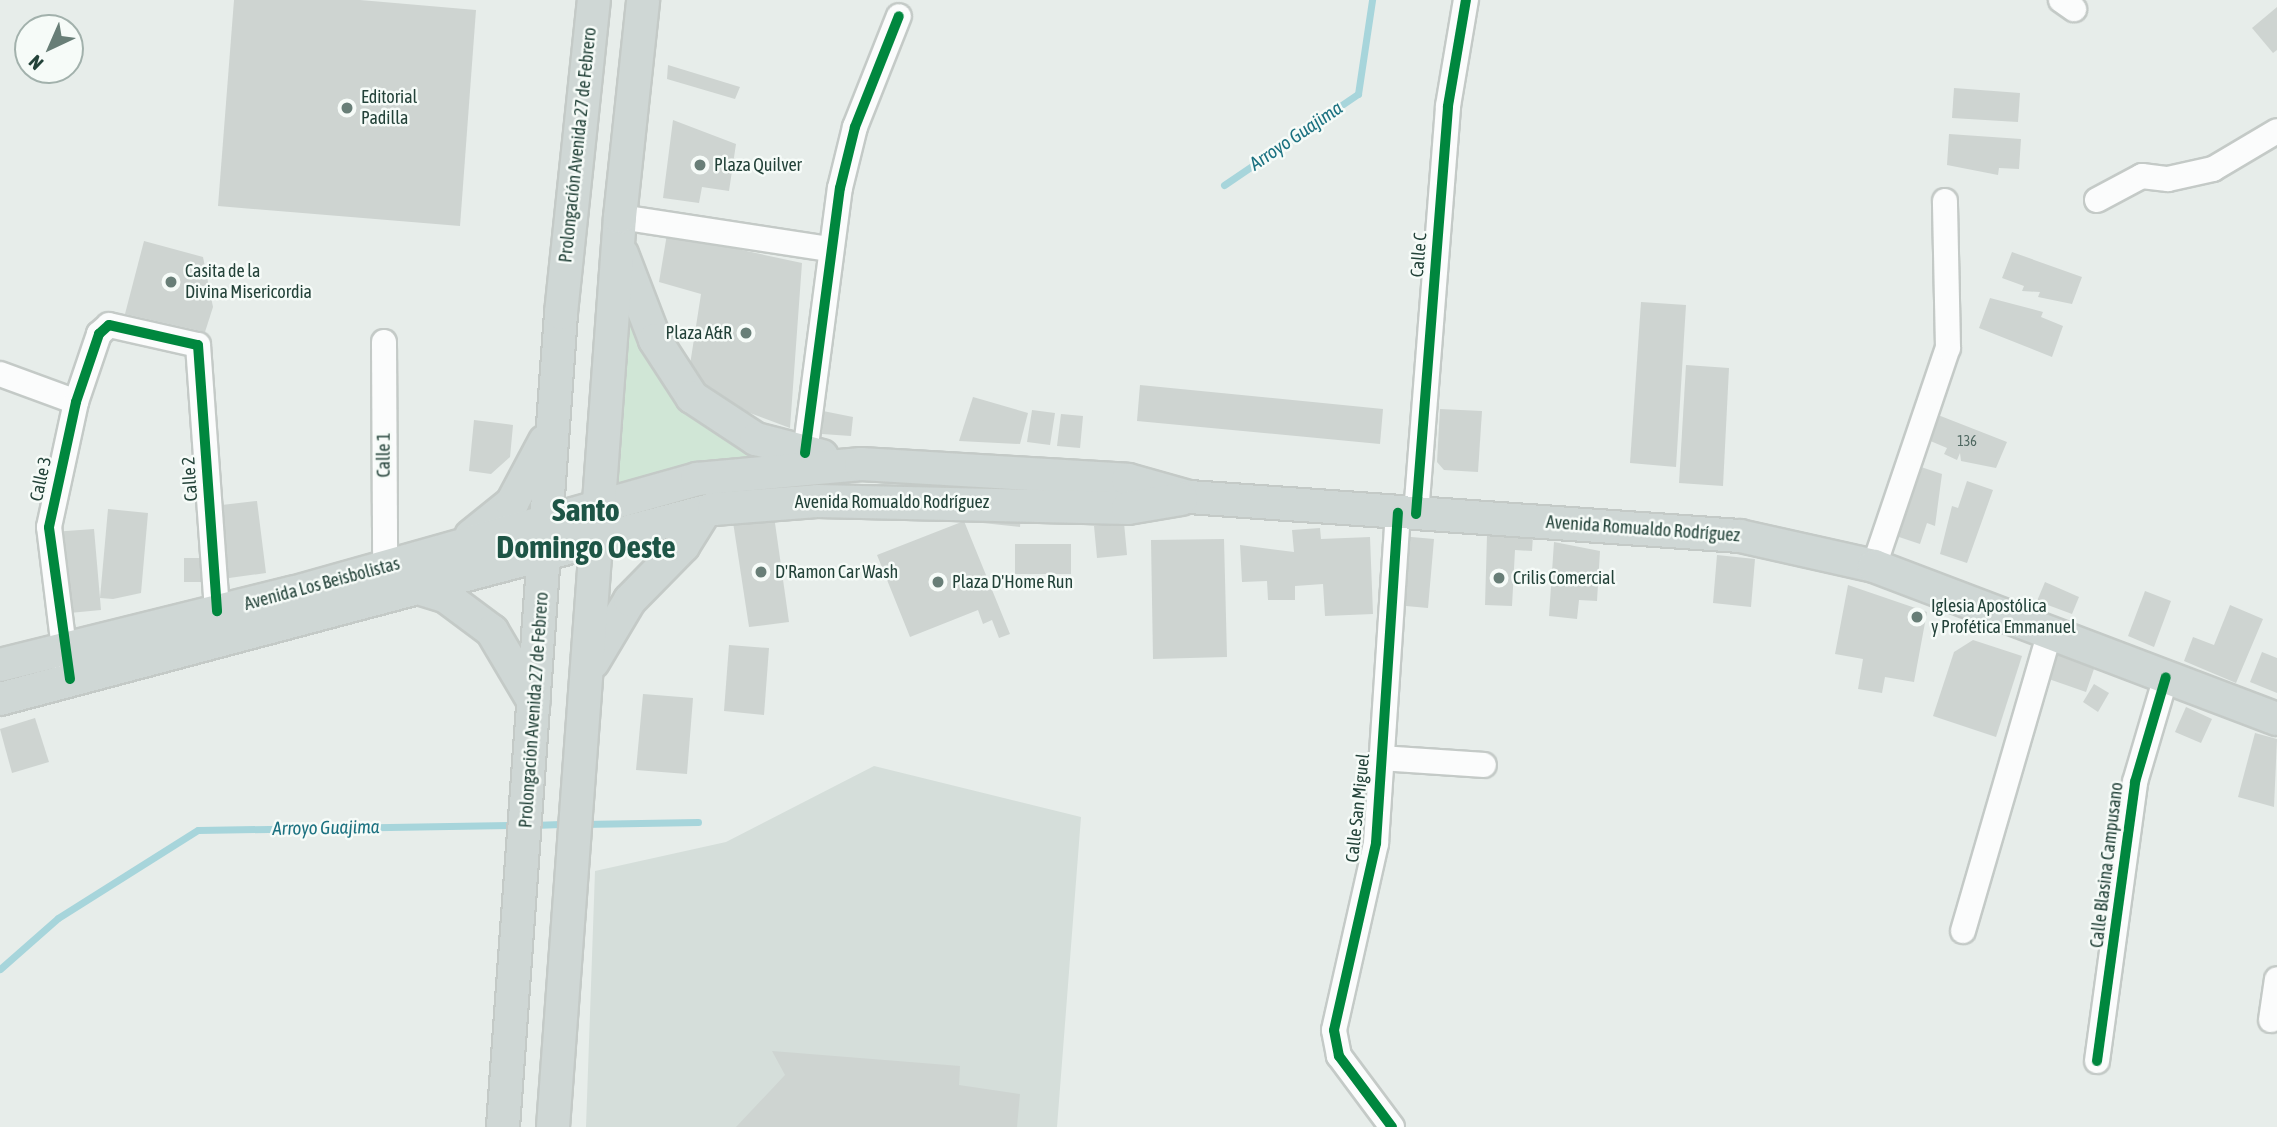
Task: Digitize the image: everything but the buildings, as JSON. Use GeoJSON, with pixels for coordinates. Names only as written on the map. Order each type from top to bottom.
{"type":"FeatureCollection","features":[{"type":"Feature","properties":{"kind":"main road","name":"Prolongación Avenida 27 de Febrero"},"geometry":{"type":"LineString","coordinates":[[503,1127],[530,802],[544,556],[556,406],[594,0]]}},
{"type":"Feature","properties":{"kind":"main road"},"geometry":{"type":"LineString","coordinates":[[553,1127],[581,814],[619,231],[643,0]]}},
{"type":"Feature","properties":{"kind":"main road"},"geometry":{"type":"LineString","coordinates":[[619,231],[655,340],[692,397],[755,439],[805,453],[861,464]]}},
{"type":"Feature","properties":{"kind":"main road"},"geometry":{"type":"LineString","coordinates":[[455,547],[519,494],[556,406]]}},
{"type":"Feature","properties":{"kind":"main road","name":"Avenida Romualdo Rodríguez"},"geometry":{"type":"LineString","coordinates":[[601,505],[697,479],[861,464],[1128,480],[1189,497],[1697,530],[1874,566],[2277,719]]}},
{"type":"Feature","properties":{"kind":"main road","name":"Avenida Romualdo Rodríguez"},"geometry":{"type":"LineString","coordinates":[[598,542],[704,512],[817,501],[1128,508],[1189,497]]}},
{"type":"Feature","properties":{"kind":"main road","name":"Avenida Los Beisbolistas"},"geometry":{"type":"LineString","coordinates":[[0,665],[385,568],[601,505]]}},
{"type":"Feature","properties":{"kind":"main road"},"geometry":{"type":"LineString","coordinates":[[589,669],[630,600],[683,546],[704,512]]}},
{"type":"Feature","properties":{"kind":"main road","name":"Avenida Los Beisbolistas"},"geometry":{"type":"LineString","coordinates":[[0,699],[598,542]]}},
{"type":"Feature","properties":{"kind":"main road"},"geometry":{"type":"LineString","coordinates":[[418,588],[445,596],[492,631],[536,706]]}},
{"type":"Feature","properties":{"kind":"street","name":"Calle C"},"geometry":{"type":"LineString","coordinates":[[1407,513],[1448,106],[1466,0]]}},
{"type":"Feature","properties":{"kind":"street"},"geometry":{"type":"LineString","coordinates":[[805,453],[828,249],[855,127],[899,16]]}},
{"type":"Feature","properties":{"kind":"street"},"geometry":{"type":"LineString","coordinates":[[2097,200],[2142,176],[2168,179],[2213,169],[2277,131]]}},
{"type":"Feature","properties":{"kind":"street"},"geometry":{"type":"LineString","coordinates":[[1874,566],[1948,348],[1945,201]]}},
{"type":"Feature","properties":{"kind":"street"},"geometry":{"type":"LineString","coordinates":[[619,231],[828,249]]}},
{"type":"Feature","properties":{"kind":"street","name":"Calle 3"},"geometry":{"type":"LineString","coordinates":[[70,679],[62,649],[49,527],[76,402],[99,334],[109,325],[198,345]]}},
{"type":"Feature","properties":{"kind":"street","name":"Calle 1"},"geometry":{"type":"LineString","coordinates":[[384,341],[385,568]]}},
{"type":"Feature","properties":{"kind":"street","name":"Calle 2"},"geometry":{"type":"LineString","coordinates":[[198,345],[217,611]]}},
{"type":"Feature","properties":{"kind":"street"},"geometry":{"type":"LineString","coordinates":[[0,374],[76,402]]}},
{"type":"Feature","properties":{"kind":"street","name":"Calle San Miguel"},"geometry":{"type":"LineString","coordinates":[[1392,1127],[1351,1075],[1334,1030],[1376,843],[1381,758],[1407,513]]}},
{"type":"Feature","properties":{"kind":"street"},"geometry":{"type":"LineString","coordinates":[[1962,931],[2050,632]]}},
{"type":"Feature","properties":{"kind":"street","name":"Calle Blasina Campusano"},"geometry":{"type":"LineString","coordinates":[[2097,1061],[2135,782],[2166,677]]}},
{"type":"Feature","properties":{"kind":"street"},"geometry":{"type":"LineString","coordinates":[[1381,758],[1484,765]]}},
{"type":"Feature","properties":{"kind":"street"},"geometry":{"type":"LineString","coordinates":[[2271,1020],[2277,979]]}},
{"type":"Feature","properties":{"kind":"shaded area"},"geometry":{"type":"Polygon","coordinates":[[[874,766],[1081,817],[1057,1127],[586,1127],[595,871],[726,842],[874,766]]]}},
{"type":"Feature","properties":{"kind":"green space"},"geometry":{"type":"Polygon","coordinates":[[[628,293],[642,331],[772,454],[616,485],[628,293]]]}},
{"type":"Feature","properties":{"kind":"waterway","name":"Arroyo Guajima"},"geometry":{"type":"LineString","coordinates":[[1224,185],[1358,94],[1372,0]]}},
{"type":"Feature","properties":{"kind":"waterway","name":"Arroyo Guajima"},"geometry":{"type":"LineString","coordinates":[[583,824],[698,822]]}},
{"type":"Feature","properties":{"kind":"waterway","name":"Arroyo Guajima"},"geometry":{"type":"LineString","coordinates":[[534,825],[567,824]]}},
{"type":"Feature","properties":{"kind":"waterway","name":"Arroyo Guajima"},"geometry":{"type":"LineString","coordinates":[[0,969],[58,918],[198,830],[518,825]]}},
{"type":"Feature","properties":{"kind":"cycle path"},"geometry":{"type":"LineString","coordinates":[[1416,514],[1448,106],[1466,0]]}},
{"type":"Feature","properties":{"kind":"cycle path"},"geometry":{"type":"LineString","coordinates":[[805,453],[840,188],[855,127],[899,16]]}},
{"type":"Feature","properties":{"kind":"cycle path"},"geometry":{"type":"LineString","coordinates":[[70,679],[49,527],[76,402],[99,334],[109,325],[198,345],[217,611]]}},
{"type":"Feature","properties":{"kind":"cycle path"},"geometry":{"type":"LineString","coordinates":[[1392,1127],[1339,1056],[1334,1030],[1376,843],[1398,513]]}},
{"type":"Feature","properties":{"kind":"cycle path"},"geometry":{"type":"LineString","coordinates":[[2097,1061],[2135,782],[2166,677]]}},
{"type":"Feature","properties":{"kind":"place","name":"Editorial Padilla"},"geometry":{"type":"Point","coordinates":[347,108]}},
{"type":"Feature","properties":{"kind":"place","name":"Plaza Quilver"},"geometry":{"type":"Point","coordinates":[700,165]}},
{"type":"Feature","properties":{"kind":"place","name":"Casita de la Divina Misericordia"},"geometry":{"type":"Point","coordinates":[171,282]}},
{"type":"Feature","properties":{"kind":"place","name":"Plaza A&R"},"geometry":{"type":"Point","coordinates":[746,333]}},
{"type":"Feature","properties":{"kind":"place","name":"D'Ramon Car Wash"},"geometry":{"type":"Point","coordinates":[761,572]}},
{"type":"Feature","properties":{"kind":"place","name":"Crilis Comercial"},"geometry":{"type":"Point","coordinates":[1499,578]}},
{"type":"Feature","properties":{"kind":"place","name":"Plaza D'Home Run"},"geometry":{"type":"Point","coordinates":[938,582]}},
{"type":"Feature","properties":{"kind":"place","name":"Iglesia Apostólica y Profética Emmanuel"},"geometry":{"type":"Point","coordinates":[1917,617]}},
{"type":"Feature","properties":{"kind":"district","name":"Santo Domingo Oeste"},"geometry":{"type":"Point","coordinates":[586,530]}}]}
